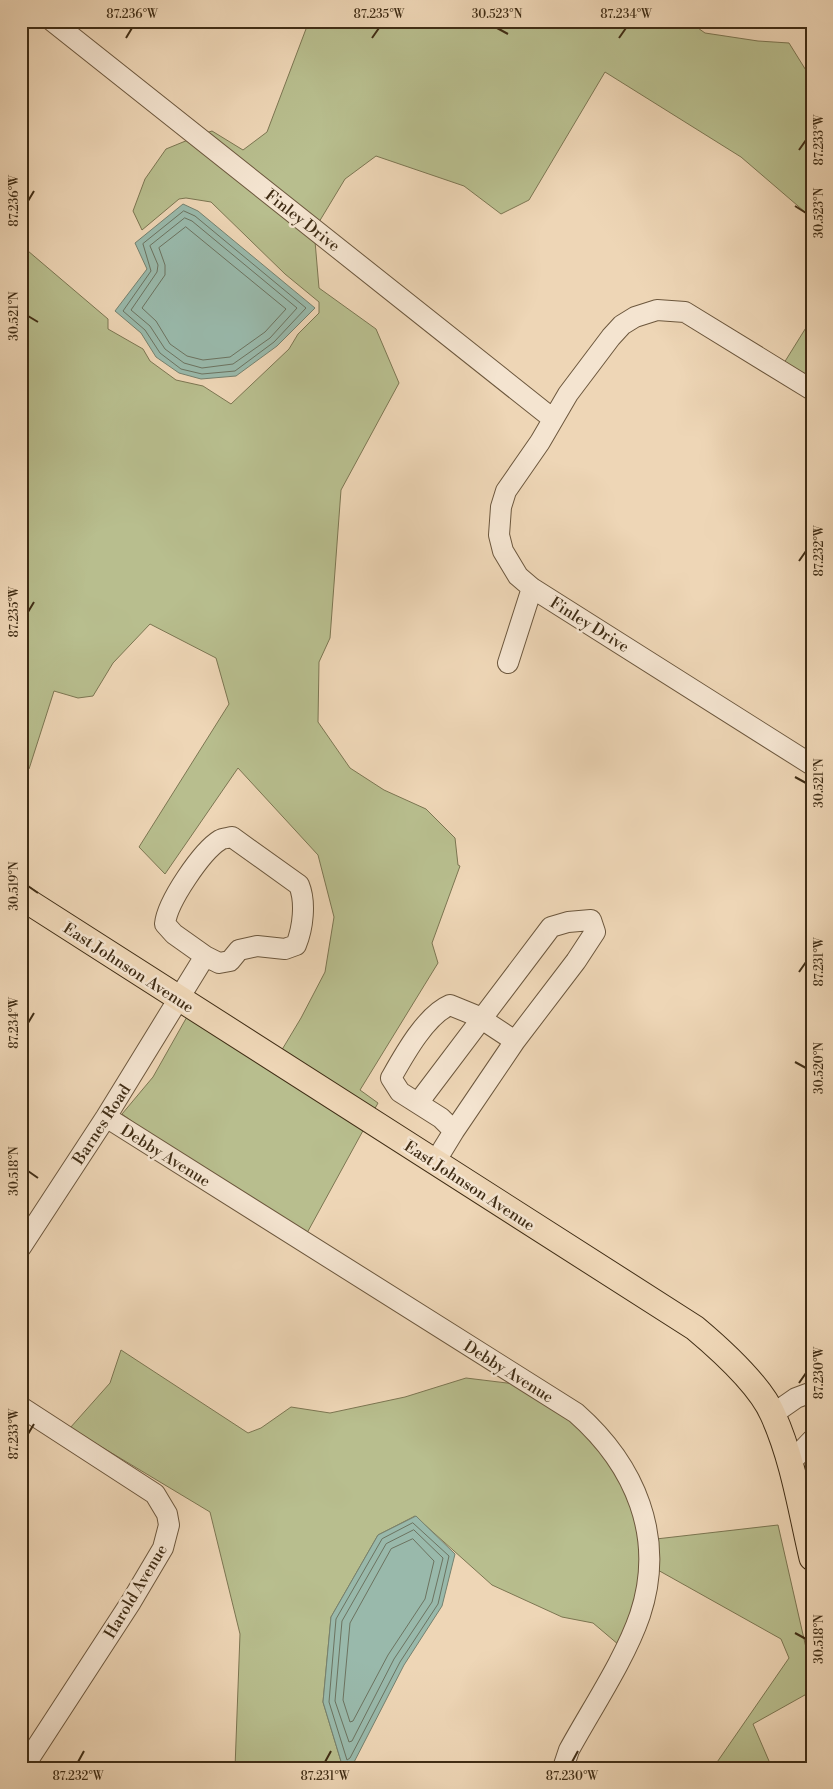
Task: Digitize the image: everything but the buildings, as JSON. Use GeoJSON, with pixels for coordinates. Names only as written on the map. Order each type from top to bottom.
{"type":"FeatureCollection","features":[{"type":"Feature","properties":{"kind":"main road","name":"East Johnson Avenue"},"geometry":{"type":"LineString","coordinates":[[21,898],[695,1328],[737,1366],[773,1414],[789,1464],[812,1558]]}},
{"type":"Feature","properties":{"kind":"street","name":"Finley Drive"},"geometry":{"type":"LineString","coordinates":[[52,21],[553,419]]}},
{"type":"Feature","properties":{"kind":"street","name":"Finley Drive"},"geometry":{"type":"LineString","coordinates":[[812,390],[695,316],[670,310],[657,310],[635,317],[611,337],[568,394],[506,491],[499,519],[499,535],[508,561],[518,576],[532,588],[812,765]]}},
{"type":"Feature","properties":{"kind":"street"},"geometry":{"type":"LineString","coordinates":[[508,663],[532,588]]}},
{"type":"Feature","properties":{"kind":"street"},"geometry":{"type":"LineString","coordinates":[[232,837],[299,885],[304,896],[300,936],[296,945],[285,949],[257,946],[239,950],[230,961],[219,963],[205,956],[174,934],[165,924],[166,914],[205,855],[221,839],[232,837]]}},
{"type":"Feature","properties":{"kind":"street"},"geometry":{"type":"LineString","coordinates":[[418,1103],[551,927],[568,922],[590,920],[595,932],[576,961],[515,1042],[435,1162]]}},
{"type":"Feature","properties":{"kind":"street","name":"Barnes Road"},"geometry":{"type":"LineString","coordinates":[[21,1247],[106,1117],[205,956]]}},
{"type":"Feature","properties":{"kind":"street"},"geometry":{"type":"LineString","coordinates":[[454,1131],[418,1103],[400,1092],[390,1078],[403,1056],[438,1010],[450,1005],[477,1016],[481,1021],[515,1042]]}},
{"type":"Feature","properties":{"kind":"street","name":"Debby Avenue"},"geometry":{"type":"LineString","coordinates":[[106,1117],[576,1413],[611,1448],[629,1476],[644,1515],[648,1556],[646,1590],[631,1637],[569,1750],[563,1768]]}},
{"type":"Feature","properties":{"kind":"street"},"geometry":{"type":"LineString","coordinates":[[773,1414],[796,1398],[812,1392]]}},
{"type":"Feature","properties":{"kind":"street","name":"Harold Avenue"},"geometry":{"type":"LineString","coordinates":[[21,1407],[155,1494],[168,1514],[169,1525],[162,1548],[131,1602],[23,1768]]}},
{"type":"Feature","properties":{"kind":"street"},"geometry":{"type":"LineString","coordinates":[[789,1464],[812,1440]]}},
{"type":"Feature","properties":{"kind":"green space"},"geometry":{"type":"Polygon","coordinates":[[[309,21],[688,21],[705,33],[758,41],[789,43],[812,80],[812,218],[741,157],[605,72],[529,200],[501,214],[464,186],[376,156],[345,179],[319,222],[206,133],[212,131],[243,150],[267,132],[309,21]]]}},
{"type":"Feature","properties":{"kind":"green space"},"geometry":{"type":"Polygon","coordinates":[[[188,140],[315,241],[319,288],[376,329],[399,383],[341,490],[330,638],[319,662],[318,722],[350,768],[384,790],[426,809],[455,838],[458,865],[460,866],[432,943],[438,963],[360,1090],[378,1103],[373,1112],[280,1053],[325,972],[334,917],[318,855],[238,768],[165,874],[139,847],[229,704],[216,658],[150,624],[113,663],[93,696],[78,698],[54,691],[29,769],[21,764],[21,245],[108,319],[108,329],[143,349],[150,361],[176,380],[203,386],[231,404],[289,349],[298,334],[319,313],[319,302],[285,274],[211,202],[186,198],[179,199],[142,230],[133,211],[145,179],[166,149],[188,140]]]}},
{"type":"Feature","properties":{"kind":"green space"},"geometry":{"type":"Polygon","coordinates":[[[812,318],[812,380],[784,363],[812,318]]]}},
{"type":"Feature","properties":{"kind":"green space"},"geometry":{"type":"Polygon","coordinates":[[[188,1015],[365,1127],[307,1233],[155,1138],[122,1114],[153,1077],[188,1015]]]}},
{"type":"Feature","properties":{"kind":"green space"},"geometry":{"type":"Polygon","coordinates":[[[121,1350],[248,1433],[261,1428],[291,1407],[330,1413],[405,1397],[466,1378],[515,1384],[571,1420],[589,1436],[618,1474],[636,1518],[641,1566],[633,1612],[619,1645],[593,1623],[562,1617],[492,1585],[415,1516],[378,1535],[331,1617],[323,1702],[343,1768],[235,1768],[240,1634],[210,1512],[70,1428],[110,1383],[121,1350]]]}},
{"type":"Feature","properties":{"kind":"green space"},"geometry":{"type":"Polygon","coordinates":[[[778,1525],[812,1674],[812,1691],[753,1724],[772,1768],[713,1768],[789,1658],[781,1639],[656,1569],[656,1539],[778,1525]]]}},
{"type":"Feature","properties":{"kind":"water"},"geometry":{"type":"Polygon","coordinates":[[[183,204],[198,211],[315,308],[277,346],[236,376],[201,379],[179,373],[156,357],[141,333],[115,311],[147,269],[135,243],[183,204]]]}},
{"type":"Feature","properties":{"kind":"water"},"geometry":{"type":"Polygon","coordinates":[[[416,1516],[455,1554],[442,1606],[404,1665],[351,1768],[343,1768],[323,1702],[331,1617],[378,1535],[416,1516]]]}}]}
